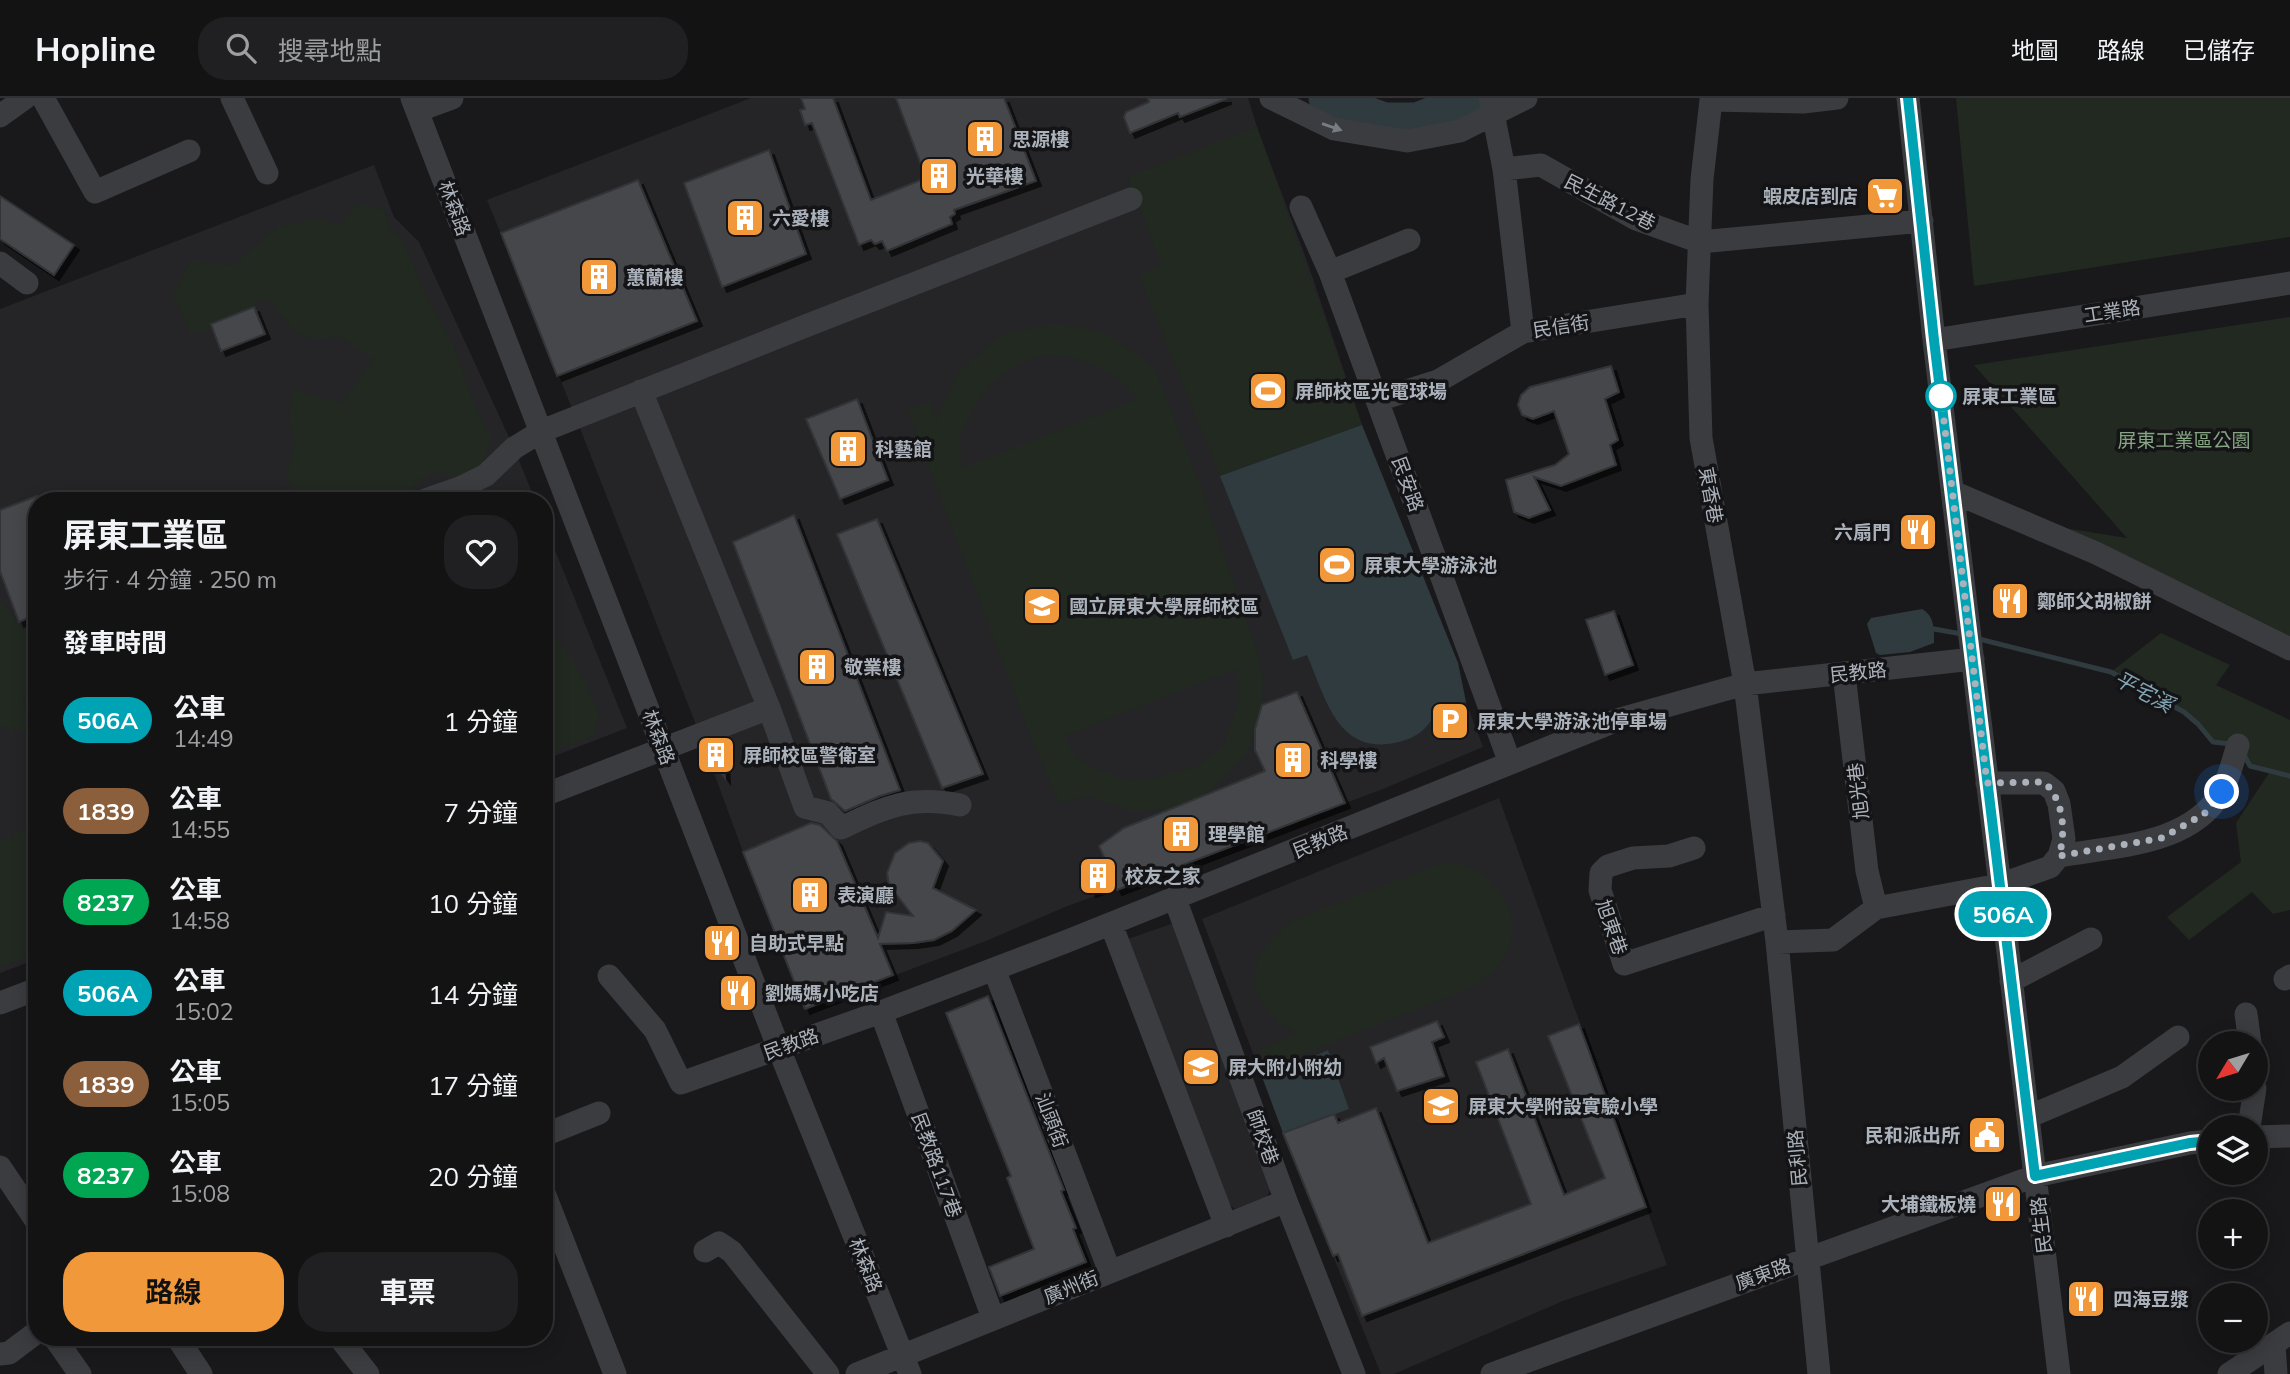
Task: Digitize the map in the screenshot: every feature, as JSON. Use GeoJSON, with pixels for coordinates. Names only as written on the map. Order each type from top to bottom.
{"type":"FeatureCollection","features":[{"type":"Feature","properties":{"kind":"street"},"geometry":{"type":"LineString","coordinates":[[0,116],[25,98]]}},
{"type":"Feature","properties":{"kind":"street"},"geometry":{"type":"LineString","coordinates":[[43,98],[95,192],[189,151]]}},
{"type":"Feature","properties":{"kind":"street"},"geometry":{"type":"LineString","coordinates":[[232,98],[267,173]]}},
{"type":"Feature","properties":{"kind":"street"},"geometry":{"type":"LineString","coordinates":[[415,104],[452,98]]}},
{"type":"Feature","properties":{"kind":"street"},"geometry":{"type":"LineString","coordinates":[[1271,98],[1334,129],[1406,141],[1460,131],[1492,106],[1526,98]]}},
{"type":"Feature","properties":{"kind":"street"},"geometry":{"type":"LineString","coordinates":[[1697,304],[1702,178],[1711,99],[1803,102],[1837,98]]}},
{"type":"Feature","properties":{"kind":"street"},"geometry":{"type":"LineString","coordinates":[[1908,98],[1952,492],[2096,553],[2290,649]]}},
{"type":"Feature","properties":{"kind":"street","name":"林森路"},"geometry":{"type":"LineString","coordinates":[[415,104],[779,1049],[906,1365]]}},
{"type":"Feature","properties":{"kind":"street"},"geometry":{"type":"LineString","coordinates":[[1492,106],[1504,169],[1523,332]]}},
{"type":"Feature","properties":{"kind":"street","name":"民生路12巷"},"geometry":{"type":"LineString","coordinates":[[1504,169],[1541,165],[1636,219],[1700,242]]}},
{"type":"Feature","properties":{"kind":"street"},"geometry":{"type":"LineString","coordinates":[[448,492],[486,475],[514,448],[542,432],[1131,200]]}},
{"type":"Feature","properties":{"kind":"street","name":"民安路"},"geometry":{"type":"LineString","coordinates":[[1301,207],[1330,272],[1510,763]]}},
{"type":"Feature","properties":{"kind":"street"},"geometry":{"type":"LineString","coordinates":[[1700,242],[1922,221]]}},
{"type":"Feature","properties":{"kind":"street"},"geometry":{"type":"LineString","coordinates":[[1330,272],[1409,240]]}},
{"type":"Feature","properties":{"kind":"street"},"geometry":{"type":"LineString","coordinates":[[0,263],[27,283]]}},
{"type":"Feature","properties":{"kind":"street","name":"工業路"},"geometry":{"type":"LineString","coordinates":[[1934,340],[2290,283]]}},
{"type":"Feature","properties":{"kind":"street","name":"民信街"},"geometry":{"type":"LineString","coordinates":[[1378,400],[1438,382],[1523,332],[1697,304]]}},
{"type":"Feature","properties":{"kind":"street","name":"東香巷"},"geometry":{"type":"LineString","coordinates":[[1697,304],[1701,438],[1745,684]]}},
{"type":"Feature","properties":{"kind":"street"},"geometry":{"type":"LineString","coordinates":[[641,391],[769,708],[805,807],[828,813],[841,828],[910,801],[961,805]]}},
{"type":"Feature","properties":{"kind":"street","name":"民生路"},"geometry":{"type":"LineString","coordinates":[[1952,492],[2059,1374]]}},
{"type":"Feature","properties":{"kind":"street","name":"民教路"},"geometry":{"type":"LineString","coordinates":[[609,976],[655,1030],[681,1083],[881,1012],[1111,924],[1620,719],[1745,684],[1973,659]]}},
{"type":"Feature","properties":{"kind":"street","name":"旭光巷"},"geometry":{"type":"LineString","coordinates":[[1844,674],[1867,871],[1876,908]]}},
{"type":"Feature","properties":{"kind":"street"},"geometry":{"type":"LineString","coordinates":[[1745,684],[1777,942],[1833,940],[1876,908],[1999,885],[2050,867],[2059,856],[2064,839],[2059,804],[2054,791],[2044,782],[1987,783]]}},
{"type":"Feature","properties":{"kind":"street"},"geometry":{"type":"LineString","coordinates":[[553,792],[769,708]]}},
{"type":"Feature","properties":{"kind":"street"},"geometry":{"type":"LineString","coordinates":[[2059,856],[2162,838],[2204,814],[2222,792],[2238,745]]}},
{"type":"Feature","properties":{"kind":"street","name":"旭東巷"},"geometry":{"type":"LineString","coordinates":[[1694,848],[1670,856],[1633,858],[1608,866],[1601,873],[1600,890],[1624,964],[1774,915]]}},
{"type":"Feature","properties":{"kind":"street","name":"師校巷"},"geometry":{"type":"LineString","coordinates":[[1175,899],[1286,1201],[1354,1374]]}},
{"type":"Feature","properties":{"kind":"street"},"geometry":{"type":"LineString","coordinates":[[1111,924],[1226,1226]]}},
{"type":"Feature","properties":{"kind":"street"},"geometry":{"type":"LineString","coordinates":[[2011,981],[2091,939]]}},
{"type":"Feature","properties":{"kind":"street","name":"民利路"},"geometry":{"type":"LineString","coordinates":[[1777,942],[1819,1374]]}},
{"type":"Feature","properties":{"kind":"street","name":"汕頭街"},"geometry":{"type":"LineString","coordinates":[[994,969],[1110,1272]]}},
{"type":"Feature","properties":{"kind":"street"},"geometry":{"type":"LineString","coordinates":[[0,1003],[28,992]]}},
{"type":"Feature","properties":{"kind":"street","name":"民教路117巷"},"geometry":{"type":"LineString","coordinates":[[881,1012],[993,1318]]}},
{"type":"Feature","properties":{"kind":"street"},"geometry":{"type":"LineString","coordinates":[[2246,1014],[2248,1031]]}},
{"type":"Feature","properties":{"kind":"street"},"geometry":{"type":"LineString","coordinates":[[2028,1117],[2122,1077],[2178,1037]]}},
{"type":"Feature","properties":{"kind":"street"},"geometry":{"type":"LineString","coordinates":[[553,1131],[599,1113]]}},
{"type":"Feature","properties":{"kind":"street"},"geometry":{"type":"LineString","coordinates":[[2268,1137],[2290,1136]]}},
{"type":"Feature","properties":{"kind":"street","name":"廣東路"},"geometry":{"type":"LineString","coordinates":[[1492,1374],[1549,1364],[1807,1258],[2035,1176],[2198,1142]]}},
{"type":"Feature","properties":{"kind":"street"},"geometry":{"type":"LineString","coordinates":[[0,1167],[28,1209]]}},
{"type":"Feature","properties":{"kind":"street","name":"廣州街"},"geometry":{"type":"LineString","coordinates":[[857,1374],[906,1365],[993,1318],[1286,1201]]}},
{"type":"Feature","properties":{"kind":"street"},"geometry":{"type":"LineString","coordinates":[[553,1216],[615,1374]]}},
{"type":"Feature","properties":{"kind":"street"},"geometry":{"type":"LineString","coordinates":[[705,1251],[719,1243],[732,1252],[828,1374]]}},
{"type":"Feature","properties":{"kind":"street"},"geometry":{"type":"LineString","coordinates":[[2229,1374],[2282,1338]]}},
{"type":"Feature","properties":{"kind":"street"},"geometry":{"type":"LineString","coordinates":[[2276,1374],[2282,1338]]}},
{"type":"Feature","properties":{"kind":"street"},"geometry":{"type":"LineString","coordinates":[[0,1354],[9,1353],[28,1339]]}},
{"type":"Feature","properties":{"kind":"street"},"geometry":{"type":"LineString","coordinates":[[60,1346],[80,1374]]}},
{"type":"Feature","properties":{"kind":"street"},"geometry":{"type":"LineString","coordinates":[[183,1346],[201,1374]]}},
{"type":"Feature","properties":{"kind":"street"},"geometry":{"type":"LineString","coordinates":[[346,1346],[368,1374]]}},
{"type":"Feature","properties":{"kind":"shaded area","name":"國立屏東大學屏師校區"},"geometry":{"type":"Polygon","coordinates":[[[751,98],[1248,98],[1362,425],[1458,663],[1466,702],[1483,747],[1383,789],[1065,907],[986,941],[805,1009],[576,418],[487,200],[751,98]]]}},
{"type":"Feature","properties":{"kind":"shaded area"},"geometry":{"type":"Polygon","coordinates":[[[374,165],[394,217],[419,242],[532,492],[28,492],[28,962],[0,973],[0,309],[374,165]]]}},
{"type":"Feature","properties":{"kind":"shaded area","name":"屏東大學游泳池"},"geometry":{"type":"Polygon","coordinates":[[[1362,425],[1458,663],[1466,702],[1435,713],[1429,724],[1411,738],[1378,744],[1362,741],[1348,733],[1337,721],[1307,655],[1293,660],[1220,476],[1362,425]]]}},
{"type":"Feature","properties":{"kind":"shaded area"},"geometry":{"type":"Polygon","coordinates":[[[553,545],[627,728],[553,757],[553,545]]]}},
{"type":"Feature","properties":{"kind":"shaded area"},"geometry":{"type":"Polygon","coordinates":[[[1922,609],[1932,619],[1934,643],[1910,652],[1880,655],[1876,653],[1867,624],[1871,618],[1922,609]]]}},
{"type":"Feature","properties":{"kind":"shaded area","name":"屏東大學附設實驗小學"},"geometry":{"type":"Polygon","coordinates":[[[1499,798],[1667,1265],[1563,1301],[1394,1374],[1381,1374],[1283,1133],[1202,919],[1499,798]]]}},
{"type":"Feature","properties":{"kind":"shaded area","name":"屏大附小附幼"},"geometry":{"type":"Polygon","coordinates":[[[1174,923],[1272,1185],[1267,1197],[1235,1209],[1226,1202],[1128,939],[1174,923]]]}},
{"type":"Feature","properties":{"kind":"shaded area"},"geometry":{"type":"Polygon","coordinates":[[[1328,1050],[1349,1109],[1283,1133],[1263,1079],[1328,1050]]]}},
{"type":"Feature","properties":{"kind":"green space"},"geometry":{"type":"Polygon","coordinates":[[[1956,98],[2290,98],[2290,237],[1974,286],[1956,98]]]}},
{"type":"Feature","properties":{"kind":"green space"},"geometry":{"type":"Polygon","coordinates":[[[1257,127],[1362,425],[1220,476],[1139,276],[1161,265],[1128,177],[1257,127]]]}},
{"type":"Feature","properties":{"kind":"green space"},"geometry":{"type":"Polygon","coordinates":[[[359,203],[384,210],[390,230],[402,239],[425,293],[455,349],[474,403],[491,438],[482,465],[461,480],[436,471],[407,492],[295,492],[286,477],[295,444],[289,423],[292,390],[342,403],[373,360],[340,337],[315,338],[298,333],[271,301],[257,302],[241,323],[191,334],[172,295],[191,261],[233,266],[278,227],[318,219],[339,225],[359,203]]]}},
{"type":"Feature","properties":{"kind":"green space","name":"屏東工業區公園"},"geometry":{"type":"Polygon","coordinates":[[[2290,317],[2290,654],[2064,528],[2127,538],[1974,365],[2290,317]]]}},
{"type":"Feature","properties":{"kind":"green space"},"geometry":{"type":"Polygon","coordinates":[[[1050,325],[1080,327],[1114,339],[1132,351],[1156,372],[1200,484],[1259,657],[1263,682],[1262,705],[1248,751],[1210,792],[1172,809],[1132,811],[1088,796],[1060,804],[1035,748],[907,409],[930,402],[937,419],[958,372],[1002,335],[1050,325]],[[1046,354],[1021,363],[994,380],[971,412],[960,435],[961,469],[1137,399],[1119,380],[1097,367],[1072,358],[1046,354]],[[1238,668],[1064,736],[1077,758],[1129,781],[1150,780],[1198,766],[1224,746],[1240,695],[1238,668]]]}},
{"type":"Feature","properties":{"kind":"green space"},"geometry":{"type":"Polygon","coordinates":[[[0,601],[24,630],[28,628],[28,695],[23,697],[28,715],[28,734],[0,726],[0,601]]]}},
{"type":"Feature","properties":{"kind":"green space"},"geometry":{"type":"Polygon","coordinates":[[[2161,633],[2230,665],[2216,685],[2290,720],[2290,910],[2273,914],[2252,892],[2189,940],[2167,917],[2241,862],[2236,823],[2271,770],[2250,766],[2238,745],[2213,742],[2179,710],[2111,672],[2161,633]]]}},
{"type":"Feature","properties":{"kind":"green space"},"geometry":{"type":"Polygon","coordinates":[[[553,638],[571,658],[600,715],[593,736],[553,751],[553,638]]]}},
{"type":"Feature","properties":{"kind":"green space"},"geometry":{"type":"Polygon","coordinates":[[[28,824],[28,956],[0,967],[0,841],[10,839],[28,824]]]}},
{"type":"Feature","properties":{"kind":"green space"},"geometry":{"type":"Polygon","coordinates":[[[1442,863],[1470,867],[1486,879],[1504,899],[1511,916],[1512,935],[1510,944],[1496,968],[1477,983],[1454,995],[1267,1069],[1259,1050],[1297,1033],[1278,1023],[1263,1005],[1254,985],[1258,960],[1270,940],[1292,921],[1442,863]]]}},
{"type":"Feature","properties":{"kind":"building"},"geometry":{"type":"Polygon","coordinates":[[[801,98],[833,98],[871,200],[926,178],[896,98],[1004,98],[1036,181],[954,210],[955,214],[950,217],[952,224],[887,251],[882,241],[875,244],[871,240],[859,245],[812,123],[805,125],[800,110],[805,109],[801,98]]]}},
{"type":"Feature","properties":{"kind":"building"},"geometry":{"type":"Polygon","coordinates":[[[1148,98],[1226,99],[1180,117],[1178,113],[1130,133],[1124,117],[1126,112],[1149,102],[1148,98]]]}},
{"type":"Feature","properties":{"kind":"building","name":"六愛樓"},"geometry":{"type":"Polygon","coordinates":[[[769,150],[806,254],[722,287],[684,183],[769,150]]]}},
{"type":"Feature","properties":{"kind":"building","name":"蕙蘭樓"},"geometry":{"type":"Polygon","coordinates":[[[638,180],[697,321],[557,376],[501,233],[638,180]]]}},
{"type":"Feature","properties":{"kind":"building"},"geometry":{"type":"Polygon","coordinates":[[[0,196],[74,245],[54,275],[0,239],[0,196]]]}},
{"type":"Feature","properties":{"kind":"building"},"geometry":{"type":"Polygon","coordinates":[[[254,307],[265,334],[221,351],[211,324],[254,307]]]}},
{"type":"Feature","properties":{"kind":"building"},"geometry":{"type":"Polygon","coordinates":[[[1611,366],[1619,392],[1605,399],[1618,440],[1610,445],[1616,465],[1561,486],[1534,477],[1550,510],[1529,518],[1514,512],[1506,480],[1555,465],[1569,454],[1554,411],[1533,419],[1522,415],[1518,405],[1521,395],[1530,387],[1611,366]]]}},
{"type":"Feature","properties":{"kind":"building","name":"科藝館"},"geometry":{"type":"Polygon","coordinates":[[[857,399],[888,480],[840,499],[806,419],[857,399]]]}},
{"type":"Feature","properties":{"kind":"building"},"geometry":{"type":"Polygon","coordinates":[[[28,499],[28,618],[19,622],[0,571],[0,510],[28,499]]]}},
{"type":"Feature","properties":{"kind":"building","name":"敬業樓"},"geometry":{"type":"Polygon","coordinates":[[[794,515],[900,790],[845,811],[831,799],[733,542],[794,515]]]}},
{"type":"Feature","properties":{"kind":"building"},"geometry":{"type":"Polygon","coordinates":[[[877,519],[983,774],[942,788],[837,534],[877,519]]]}},
{"type":"Feature","properties":{"kind":"building"},"geometry":{"type":"Polygon","coordinates":[[[1614,611],[1633,665],[1605,675],[1586,620],[1614,611]]]}},
{"type":"Feature","properties":{"kind":"building"},"geometry":{"type":"Polygon","coordinates":[[[1297,692],[1345,803],[1117,890],[1114,884],[1091,892],[1082,869],[1105,859],[1099,846],[1124,828],[1265,771],[1255,750],[1255,729],[1262,705],[1297,692]]]}},
{"type":"Feature","properties":{"kind":"building"},"geometry":{"type":"Polygon","coordinates":[[[723,741],[725,778],[704,748],[723,741]]]}},
{"type":"Feature","properties":{"kind":"building","name":"表演廳"},"geometry":{"type":"Polygon","coordinates":[[[811,823],[820,825],[837,841],[878,938],[886,912],[913,916],[889,885],[887,873],[895,853],[909,843],[928,843],[943,861],[933,888],[976,910],[952,931],[934,940],[880,944],[893,975],[805,1009],[743,852],[811,823]]]}},
{"type":"Feature","properties":{"kind":"building"},"geometry":{"type":"Polygon","coordinates":[[[988,996],[1064,1190],[1061,1191],[1086,1262],[1000,1296],[989,1267],[1034,1249],[1007,1178],[1011,1176],[946,1013],[988,996]]]}},
{"type":"Feature","properties":{"kind":"building"},"geometry":{"type":"Polygon","coordinates":[[[1437,1021],[1444,1037],[1432,1042],[1444,1076],[1397,1091],[1384,1058],[1376,1063],[1370,1047],[1437,1021]]]}},
{"type":"Feature","properties":{"kind":"building"},"geometry":{"type":"Polygon","coordinates":[[[1579,1024],[1646,1207],[1362,1316],[1338,1254],[1333,1256],[1283,1133],[1334,1114],[1338,1123],[1376,1108],[1428,1243],[1531,1204],[1476,1062],[1508,1049],[1564,1195],[1605,1178],[1548,1036],[1579,1024]]]}},
{"type":"Feature","properties":{"kind":"waterway"},"geometry":{"type":"LineString","coordinates":[[1325,98],[1385,119],[1417,119],[1471,98]]}},
{"type":"Feature","properties":{"kind":"waterway","name":"平宅溪"},"geometry":{"type":"LineString","coordinates":[[1934,629],[1962,634]]}},
{"type":"Feature","properties":{"kind":"waterway","name":"平宅溪"},"geometry":{"type":"LineString","coordinates":[[1975,638],[2111,672],[2184,712],[2213,742],[2231,744]]}},
{"type":"Feature","properties":{"kind":"waterway","name":"平宅溪"},"geometry":{"type":"LineString","coordinates":[[2243,753],[2250,766],[2290,776]]}},
{"type":"Feature","properties":{"kind":"bus line","name":"506A"},"geometry":{"type":"LineString","coordinates":[[1908,98],[1934,340],[2035,1176],[2198,1142]]}},
{"type":"Feature","properties":{"kind":"place","name":"思源樓"},"geometry":{"type":"Point","coordinates":[985,139]}},
{"type":"Feature","properties":{"kind":"place","name":"光華樓"},"geometry":{"type":"Point","coordinates":[939,176]}},
{"type":"Feature","properties":{"kind":"place","name":"蝦皮店到店"},"geometry":{"type":"Point","coordinates":[1885,196]}},
{"type":"Feature","properties":{"kind":"place","name":"六愛樓"},"geometry":{"type":"Point","coordinates":[745,218]}},
{"type":"Feature","properties":{"kind":"place","name":"蕙蘭樓"},"geometry":{"type":"Point","coordinates":[599,277]}},
{"type":"Feature","properties":{"kind":"place","name":"屏師校區光電球場"},"geometry":{"type":"Point","coordinates":[1268,391]}},
{"type":"Feature","properties":{"kind":"place","name":"屏東工業區"},"geometry":{"type":"Point","coordinates":[1941,396]}},
{"type":"Feature","properties":{"kind":"place","name":"科藝館"},"geometry":{"type":"Point","coordinates":[848,449]}},
{"type":"Feature","properties":{"kind":"place","name":"六扇門"},"geometry":{"type":"Point","coordinates":[1918,532]}},
{"type":"Feature","properties":{"kind":"place","name":"屏東大學游泳池"},"geometry":{"type":"Point","coordinates":[1337,565]}},
{"type":"Feature","properties":{"kind":"place","name":"鄭師父胡椒餅"},"geometry":{"type":"Point","coordinates":[2010,601]}},
{"type":"Feature","properties":{"kind":"place","name":"國立屏東大學屏師校區"},"geometry":{"type":"Point","coordinates":[1042,606]}},
{"type":"Feature","properties":{"kind":"place","name":"敬業樓"},"geometry":{"type":"Point","coordinates":[817,667]}},
{"type":"Feature","properties":{"kind":"place","name":"屏東大學游泳池停車場"},"geometry":{"type":"Point","coordinates":[1450,721]}},
{"type":"Feature","properties":{"kind":"place","name":"屏師校區警衛室"},"geometry":{"type":"Point","coordinates":[716,755]}},
{"type":"Feature","properties":{"kind":"place","name":"科學樓"},"geometry":{"type":"Point","coordinates":[1293,760]}},
{"type":"Feature","properties":{"kind":"place","name":"理學館"},"geometry":{"type":"Point","coordinates":[1181,834]}},
{"type":"Feature","properties":{"kind":"place","name":"校友之家"},"geometry":{"type":"Point","coordinates":[1098,876]}},
{"type":"Feature","properties":{"kind":"place","name":"表演廳"},"geometry":{"type":"Point","coordinates":[810,895]}},
{"type":"Feature","properties":{"kind":"place","name":"自助式早點"},"geometry":{"type":"Point","coordinates":[722,943]}},
{"type":"Feature","properties":{"kind":"place","name":"劉媽媽小吃店"},"geometry":{"type":"Point","coordinates":[738,993]}},
{"type":"Feature","properties":{"kind":"place","name":"屏大附小附幼"},"geometry":{"type":"Point","coordinates":[1201,1067]}},
{"type":"Feature","properties":{"kind":"place","name":"屏東大學附設實驗小學"},"geometry":{"type":"Point","coordinates":[1441,1106]}},
{"type":"Feature","properties":{"kind":"place","name":"民和派出所"},"geometry":{"type":"Point","coordinates":[1987,1135]}},
{"type":"Feature","properties":{"kind":"place","name":"大埔鐵板燒"},"geometry":{"type":"Point","coordinates":[2003,1204]}},
{"type":"Feature","properties":{"kind":"place","name":"四海豆漿"},"geometry":{"type":"Point","coordinates":[2086,1299]}},
{"type":"Feature","properties":{"kind":"route"},"geometry":{"type":"LineString","coordinates":[[1941,396],[1987,783],[2044,782],[2054,791],[2059,804],[2064,839],[2059,856],[2162,838],[2204,814],[2222,792]]}}]}
